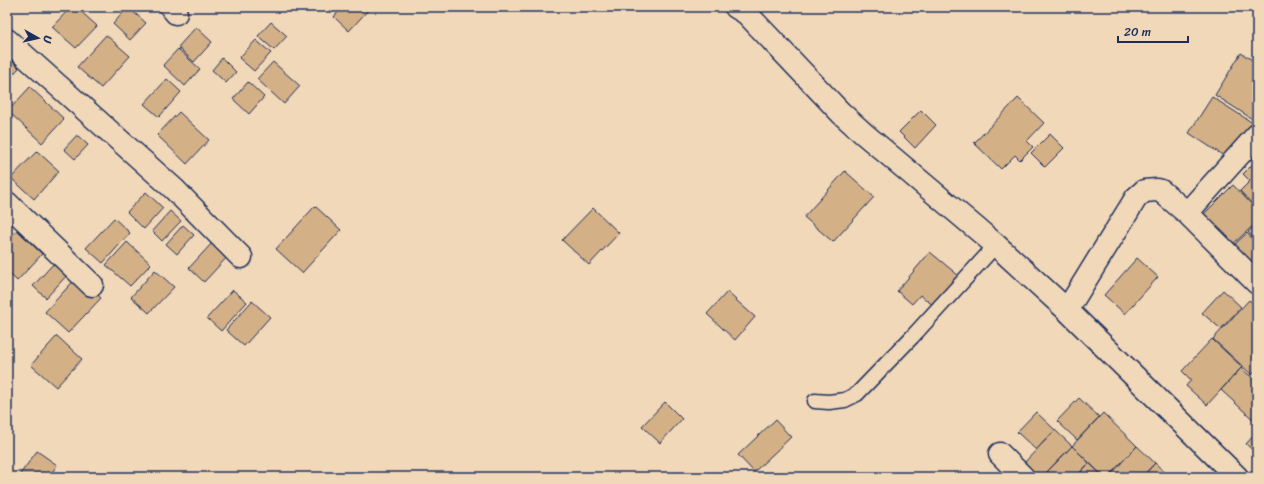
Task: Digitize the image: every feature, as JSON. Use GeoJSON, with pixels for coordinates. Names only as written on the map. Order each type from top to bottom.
{"type":"FeatureCollection","features":[{"type":"Feature","properties":{"kind":"street"},"geometry":{"type":"LineString","coordinates":[[736,7],[746,13],[852,123],[996,245],[1067,310],[1237,477]]}},
{"type":"Feature","properties":{"kind":"street"},"geometry":{"type":"LineString","coordinates":[[7,40],[174,189],[241,257]]}},
{"type":"Feature","properties":{"kind":"street"},"geometry":{"type":"LineString","coordinates":[[1187,213],[1257,134]]}},
{"type":"Feature","properties":{"kind":"street"},"geometry":{"type":"LineString","coordinates":[[1067,310],[1136,198],[1144,191],[1161,191],[1187,213],[1257,283]]}},
{"type":"Feature","properties":{"kind":"street"},"geometry":{"type":"LineString","coordinates":[[7,203],[92,285]]}},
{"type":"Feature","properties":{"kind":"street"},"geometry":{"type":"LineString","coordinates":[[1000,454],[1023,477]]}},
{"type":"Feature","properties":{"kind":"lane"},"geometry":{"type":"LineString","coordinates":[[815,401],[829,402],[845,400],[857,394],[912,337],[996,245]]}},
{"type":"Feature","properties":{"kind":"building"},"geometry":{"type":"Polygon","coordinates":[[[71,7],[76,7],[97,26],[76,48],[52,27],[71,7]]]}},
{"type":"Feature","properties":{"kind":"building"},"geometry":{"type":"Polygon","coordinates":[[[128,7],[146,23],[130,40],[113,24],[128,7]]]}},
{"type":"Feature","properties":{"kind":"building"},"geometry":{"type":"Polygon","coordinates":[[[342,7],[371,7],[349,31],[334,17],[342,7]]]}},
{"type":"Feature","properties":{"kind":"building"},"geometry":{"type":"Polygon","coordinates":[[[271,22],[287,36],[274,50],[258,36],[271,22]]]}},
{"type":"Feature","properties":{"kind":"building"},"geometry":{"type":"Polygon","coordinates":[[[196,27],[212,42],[194,62],[178,47],[196,27]]]}},
{"type":"Feature","properties":{"kind":"building"},"geometry":{"type":"Polygon","coordinates":[[[106,35],[130,56],[101,88],[77,67],[106,35]]]}},
{"type":"Feature","properties":{"kind":"building"},"geometry":{"type":"Polygon","coordinates":[[[256,40],[271,53],[254,71],[239,58],[256,40]]]}},
{"type":"Feature","properties":{"kind":"building"},"geometry":{"type":"Polygon","coordinates":[[[178,49],[200,69],[185,86],[163,65],[178,49]]]}},
{"type":"Feature","properties":{"kind":"building"},"geometry":{"type":"Polygon","coordinates":[[[1241,53],[1257,63],[1257,122],[1215,95],[1241,53]]]}},
{"type":"Feature","properties":{"kind":"building"},"geometry":{"type":"Polygon","coordinates":[[[7,56],[19,68],[7,81],[7,56]]]}},
{"type":"Feature","properties":{"kind":"building"},"geometry":{"type":"Polygon","coordinates":[[[222,58],[236,72],[226,83],[212,70],[222,58]]]}},
{"type":"Feature","properties":{"kind":"building"},"geometry":{"type":"Polygon","coordinates":[[[273,62],[300,86],[284,104],[257,79],[273,62]]]}},
{"type":"Feature","properties":{"kind":"building"},"geometry":{"type":"Polygon","coordinates":[[[167,79],[181,92],[159,117],[144,104],[167,79]]]}},
{"type":"Feature","properties":{"kind":"building"},"geometry":{"type":"Polygon","coordinates":[[[248,82],[264,97],[249,114],[233,99],[248,82]]]}},
{"type":"Feature","properties":{"kind":"building"},"geometry":{"type":"Polygon","coordinates":[[[30,87],[64,119],[42,143],[8,111],[30,87]]]}},
{"type":"Feature","properties":{"kind":"building"},"geometry":{"type":"Polygon","coordinates":[[[1212,97],[1256,125],[1233,162],[1189,133],[1212,97]]]}},
{"type":"Feature","properties":{"kind":"building"},"geometry":{"type":"Polygon","coordinates":[[[1018,98],[1044,123],[1027,141],[1033,147],[1020,160],[1015,155],[1001,169],[974,143],[1018,98]]]}},
{"type":"Feature","properties":{"kind":"building"},"geometry":{"type":"Polygon","coordinates":[[[921,110],[936,125],[915,148],[899,132],[921,110]]]}},
{"type":"Feature","properties":{"kind":"building"},"geometry":{"type":"Polygon","coordinates":[[[179,112],[209,140],[187,164],[157,135],[179,112]]]}},
{"type":"Feature","properties":{"kind":"building"},"geometry":{"type":"Polygon","coordinates":[[[1050,134],[1064,148],[1045,167],[1031,153],[1050,134]]]}},
{"type":"Feature","properties":{"kind":"building"},"geometry":{"type":"Polygon","coordinates":[[[77,135],[88,145],[75,159],[64,149],[77,135]]]}},
{"type":"Feature","properties":{"kind":"building"},"geometry":{"type":"Polygon","coordinates":[[[37,151],[59,171],[34,199],[11,178],[37,151]]]}},
{"type":"Feature","properties":{"kind":"building"},"geometry":{"type":"Polygon","coordinates":[[[1257,160],[1257,209],[1240,191],[1250,181],[1243,174],[1257,160]]]}},
{"type":"Feature","properties":{"kind":"building"},"geometry":{"type":"Polygon","coordinates":[[[845,171],[874,197],[833,242],[804,217],[845,171]]]}},
{"type":"Feature","properties":{"kind":"building"},"geometry":{"type":"Polygon","coordinates":[[[1233,185],[1257,210],[1257,222],[1233,244],[1204,214],[1233,185]]]}},
{"type":"Feature","properties":{"kind":"building"},"geometry":{"type":"Polygon","coordinates":[[[146,192],[163,208],[144,229],[127,212],[146,192]]]}},
{"type":"Feature","properties":{"kind":"building"},"geometry":{"type":"Polygon","coordinates":[[[315,206],[341,230],[302,273],[276,249],[315,206]]]}},
{"type":"Feature","properties":{"kind":"building"},"geometry":{"type":"Polygon","coordinates":[[[593,208],[619,233],[589,265],[562,240],[593,208]]]}},
{"type":"Feature","properties":{"kind":"building"},"geometry":{"type":"Polygon","coordinates":[[[170,211],[181,221],[162,241],[152,231],[170,211]]]}},
{"type":"Feature","properties":{"kind":"building"},"geometry":{"type":"Polygon","coordinates":[[[114,218],[130,233],[103,263],[86,248],[114,218]]]}},
{"type":"Feature","properties":{"kind":"building"},"geometry":{"type":"Polygon","coordinates":[[[1257,223],[1257,242],[1248,232],[1257,223]]]}},
{"type":"Feature","properties":{"kind":"building"},"geometry":{"type":"Polygon","coordinates":[[[183,225],[194,235],[177,254],[166,244],[183,225]]]}},
{"type":"Feature","properties":{"kind":"building"},"geometry":{"type":"Polygon","coordinates":[[[17,230],[42,254],[17,281],[7,271],[7,241],[17,230]]]}},
{"type":"Feature","properties":{"kind":"building"},"geometry":{"type":"Polygon","coordinates":[[[1247,233],[1257,244],[1257,270],[1233,246],[1247,233]]]}},
{"type":"Feature","properties":{"kind":"building"},"geometry":{"type":"Polygon","coordinates":[[[127,242],[151,264],[130,286],[106,265],[127,242]]]}},
{"type":"Feature","properties":{"kind":"building"},"geometry":{"type":"Polygon","coordinates":[[[213,242],[228,256],[204,282],[189,268],[213,242]]]}},
{"type":"Feature","properties":{"kind":"building"},"geometry":{"type":"Polygon","coordinates":[[[930,252],[959,276],[934,306],[920,295],[912,304],[897,291],[930,252]]]}},
{"type":"Feature","properties":{"kind":"building"},"geometry":{"type":"Polygon","coordinates":[[[1137,258],[1158,277],[1125,314],[1104,295],[1137,258]]]}},
{"type":"Feature","properties":{"kind":"building"},"geometry":{"type":"Polygon","coordinates":[[[55,262],[68,274],[46,298],[33,286],[55,262]]]}},
{"type":"Feature","properties":{"kind":"building"},"geometry":{"type":"Polygon","coordinates":[[[155,270],[174,287],[149,313],[131,297],[155,270]]]}},
{"type":"Feature","properties":{"kind":"building"},"geometry":{"type":"Polygon","coordinates":[[[78,276],[101,298],[68,333],[45,312],[78,276]]]}},
{"type":"Feature","properties":{"kind":"building"},"geometry":{"type":"Polygon","coordinates":[[[233,290],[247,302],[221,331],[207,318],[233,290]]]}},
{"type":"Feature","properties":{"kind":"building"},"geometry":{"type":"Polygon","coordinates":[[[1223,290],[1241,307],[1221,329],[1202,313],[1223,290]]]}},
{"type":"Feature","properties":{"kind":"building"},"geometry":{"type":"Polygon","coordinates":[[[727,292],[755,317],[735,340],[707,314],[727,292]]]}},
{"type":"Feature","properties":{"kind":"building"},"geometry":{"type":"Polygon","coordinates":[[[1249,300],[1257,307],[1257,369],[1252,375],[1213,339],[1249,300]]]}},
{"type":"Feature","properties":{"kind":"building"},"geometry":{"type":"Polygon","coordinates":[[[252,301],[270,317],[244,346],[226,330],[252,301]]]}},
{"type":"Feature","properties":{"kind":"building"},"geometry":{"type":"Polygon","coordinates":[[[57,336],[82,359],[56,387],[31,365],[57,336]]]}},
{"type":"Feature","properties":{"kind":"building"},"geometry":{"type":"Polygon","coordinates":[[[1212,339],[1242,367],[1207,405],[1186,386],[1191,380],[1182,371],[1212,339]]]}},
{"type":"Feature","properties":{"kind":"building"},"geometry":{"type":"Polygon","coordinates":[[[1241,368],[1257,382],[1257,423],[1221,390],[1241,368]]]}},
{"type":"Feature","properties":{"kind":"building"},"geometry":{"type":"Polygon","coordinates":[[[1079,398],[1099,417],[1077,440],[1057,421],[1079,398]]]}},
{"type":"Feature","properties":{"kind":"building"},"geometry":{"type":"Polygon","coordinates":[[[665,402],[682,419],[660,443],[642,426],[665,402]]]}},
{"type":"Feature","properties":{"kind":"building"},"geometry":{"type":"Polygon","coordinates":[[[1036,412],[1055,430],[1036,450],[1017,432],[1036,412]]]}},
{"type":"Feature","properties":{"kind":"building"},"geometry":{"type":"Polygon","coordinates":[[[1103,413],[1137,446],[1108,477],[1104,477],[1072,446],[1103,413]]]}},
{"type":"Feature","properties":{"kind":"building"},"geometry":{"type":"Polygon","coordinates":[[[775,420],[791,437],[754,472],[738,455],[775,420]]]}},
{"type":"Feature","properties":{"kind":"building"},"geometry":{"type":"Polygon","coordinates":[[[1055,430],[1072,446],[1042,477],[1039,477],[1024,463],[1055,430]]]}},
{"type":"Feature","properties":{"kind":"building"},"geometry":{"type":"Polygon","coordinates":[[[1257,432],[1257,454],[1246,444],[1257,432]]]}},
{"type":"Feature","properties":{"kind":"building"},"geometry":{"type":"Polygon","coordinates":[[[1072,446],[1089,463],[1076,477],[1053,477],[1047,472],[1072,446]]]}},
{"type":"Feature","properties":{"kind":"building"},"geometry":{"type":"Polygon","coordinates":[[[1137,446],[1155,463],[1142,477],[1108,477],[1137,446]]]}},
{"type":"Feature","properties":{"kind":"building"},"geometry":{"type":"Polygon","coordinates":[[[37,451],[57,465],[49,477],[18,477],[37,451]]]}},
{"type":"Feature","properties":{"kind":"building"},"geometry":{"type":"Polygon","coordinates":[[[1089,463],[1104,477],[1076,477],[1089,463]]]}},
{"type":"Feature","properties":{"kind":"building"},"geometry":{"type":"Polygon","coordinates":[[[1155,463],[1170,477],[1142,477],[1155,463]]]}}]}
